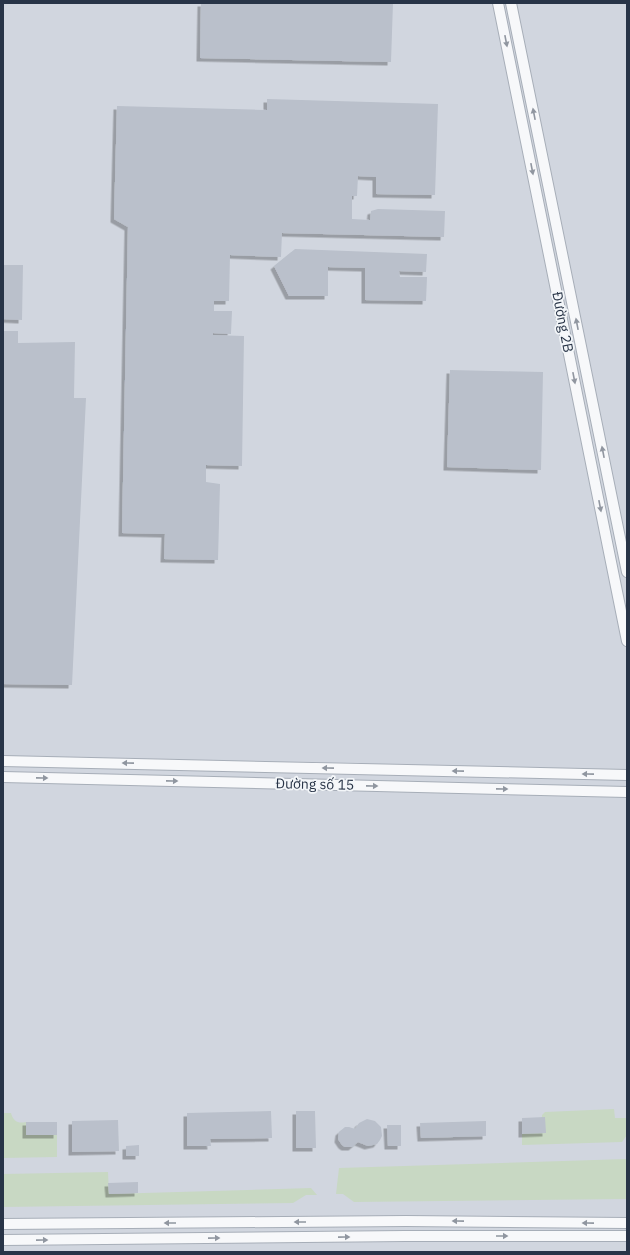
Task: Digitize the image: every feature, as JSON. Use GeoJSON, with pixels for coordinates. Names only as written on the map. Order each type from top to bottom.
{"type":"FeatureCollection","features":[{"type":"Feature","properties":{"kind":"street","name":"Đường 2B"},"geometry":{"type":"LineString","coordinates":[[498,3],[627,641]]}},
{"type":"Feature","properties":{"kind":"street","name":"Đường 2B"},"geometry":{"type":"LineString","coordinates":[[511,3],[627,572]]}},
{"type":"Feature","properties":{"kind":"street","name":"Đường số 15"},"geometry":{"type":"LineString","coordinates":[[3,761],[627,775]]}},
{"type":"Feature","properties":{"kind":"street","name":"Đường số 15"},"geometry":{"type":"LineString","coordinates":[[3,777],[627,792]]}},
{"type":"Feature","properties":{"kind":"street"},"geometry":{"type":"LineString","coordinates":[[3,1224],[326,1221],[627,1223]]}},
{"type":"Feature","properties":{"kind":"street"},"geometry":{"type":"LineString","coordinates":[[326,1221],[326,1237]]}},
{"type":"Feature","properties":{"kind":"street"},"geometry":{"type":"LineString","coordinates":[[3,1240],[627,1236]]}},
{"type":"Feature","properties":{"kind":"shaded area"},"geometry":{"type":"Polygon","coordinates":[[[3,3],[627,3],[627,1252],[3,1252],[3,3]]]}},
{"type":"Feature","properties":{"kind":"green space"},"geometry":{"type":"Polygon","coordinates":[[[614,1109],[615,1118],[627,1118],[627,1135],[622,1142],[522,1145],[522,1134],[542,1117],[545,1112],[614,1109]]]}},
{"type":"Feature","properties":{"kind":"green space"},"geometry":{"type":"Polygon","coordinates":[[[3,1113],[11,1113],[13,1118],[18,1122],[26,1122],[26,1135],[57,1135],[57,1157],[3,1158],[3,1113]]]}},
{"type":"Feature","properties":{"kind":"green space"},"geometry":{"type":"Polygon","coordinates":[[[626,1159],[626,1199],[354,1202],[343,1194],[336,1194],[339,1168],[626,1159]]]}},
{"type":"Feature","properties":{"kind":"green space"},"geometry":{"type":"Polygon","coordinates":[[[108,1172],[109,1194],[311,1188],[317,1195],[306,1195],[293,1203],[3,1207],[3,1174],[108,1172]]]}},
{"type":"Feature","properties":{"kind":"building"},"geometry":{"type":"Polygon","coordinates":[[[201,3],[393,3],[391,62],[200,58],[201,3]]]}},
{"type":"Feature","properties":{"kind":"building"},"geometry":{"type":"Polygon","coordinates":[[[267,99],[438,104],[435,195],[376,194],[376,177],[358,176],[357,196],[352,196],[352,219],[370,220],[371,211],[378,209],[445,211],[444,237],[282,233],[281,257],[230,255],[229,301],[214,301],[214,311],[232,311],[231,334],[213,333],[213,335],[244,336],[242,466],[206,465],[206,482],[220,484],[218,560],[164,559],[165,534],[122,533],[128,227],[114,219],[117,106],[267,110],[267,99]]]}},
{"type":"Feature","properties":{"kind":"building"},"geometry":{"type":"Polygon","coordinates":[[[295,249],[427,254],[426,272],[399,271],[400,277],[427,277],[426,301],[365,300],[365,268],[328,267],[328,296],[289,296],[274,266],[295,249]]]}},
{"type":"Feature","properties":{"kind":"building"},"geometry":{"type":"Polygon","coordinates":[[[3,265],[23,265],[22,320],[3,319],[3,265]]]}},
{"type":"Feature","properties":{"kind":"building"},"geometry":{"type":"Polygon","coordinates":[[[3,331],[18,331],[18,343],[75,342],[74,398],[86,398],[72,685],[3,684],[3,331]]]}},
{"type":"Feature","properties":{"kind":"building"},"geometry":{"type":"Polygon","coordinates":[[[450,370],[543,372],[541,470],[447,467],[450,370]]]}},
{"type":"Feature","properties":{"kind":"building"},"geometry":{"type":"Polygon","coordinates":[[[271,1111],[272,1138],[210,1139],[211,1146],[187,1146],[187,1113],[271,1111]]]}},
{"type":"Feature","properties":{"kind":"building"},"geometry":{"type":"Polygon","coordinates":[[[296,1111],[315,1111],[316,1148],[296,1148],[296,1111]]]}},
{"type":"Feature","properties":{"kind":"building"},"geometry":{"type":"Polygon","coordinates":[[[545,1117],[546,1133],[522,1134],[522,1118],[545,1117]]]}},
{"type":"Feature","properties":{"kind":"building"},"geometry":{"type":"Polygon","coordinates":[[[367,1119],[375,1121],[381,1127],[382,1136],[377,1144],[368,1146],[358,1142],[352,1147],[345,1147],[342,1145],[338,1139],[339,1132],[345,1127],[355,1129],[359,1123],[367,1119]]]}},
{"type":"Feature","properties":{"kind":"building"},"geometry":{"type":"Polygon","coordinates":[[[118,1120],[119,1151],[72,1152],[72,1121],[118,1120]]]}},
{"type":"Feature","properties":{"kind":"building"},"geometry":{"type":"Polygon","coordinates":[[[486,1121],[486,1136],[421,1138],[420,1123],[486,1121]]]}},
{"type":"Feature","properties":{"kind":"building"},"geometry":{"type":"Polygon","coordinates":[[[26,1122],[57,1122],[57,1135],[26,1135],[26,1122]]]}},
{"type":"Feature","properties":{"kind":"building"},"geometry":{"type":"Polygon","coordinates":[[[387,1125],[401,1125],[401,1146],[388,1146],[387,1125]]]}},
{"type":"Feature","properties":{"kind":"building"},"geometry":{"type":"Polygon","coordinates":[[[139,1145],[139,1156],[126,1156],[126,1146],[139,1145]]]}},
{"type":"Feature","properties":{"kind":"building"},"geometry":{"type":"Polygon","coordinates":[[[138,1182],[138,1193],[109,1194],[108,1183],[138,1182]]]}}]}
